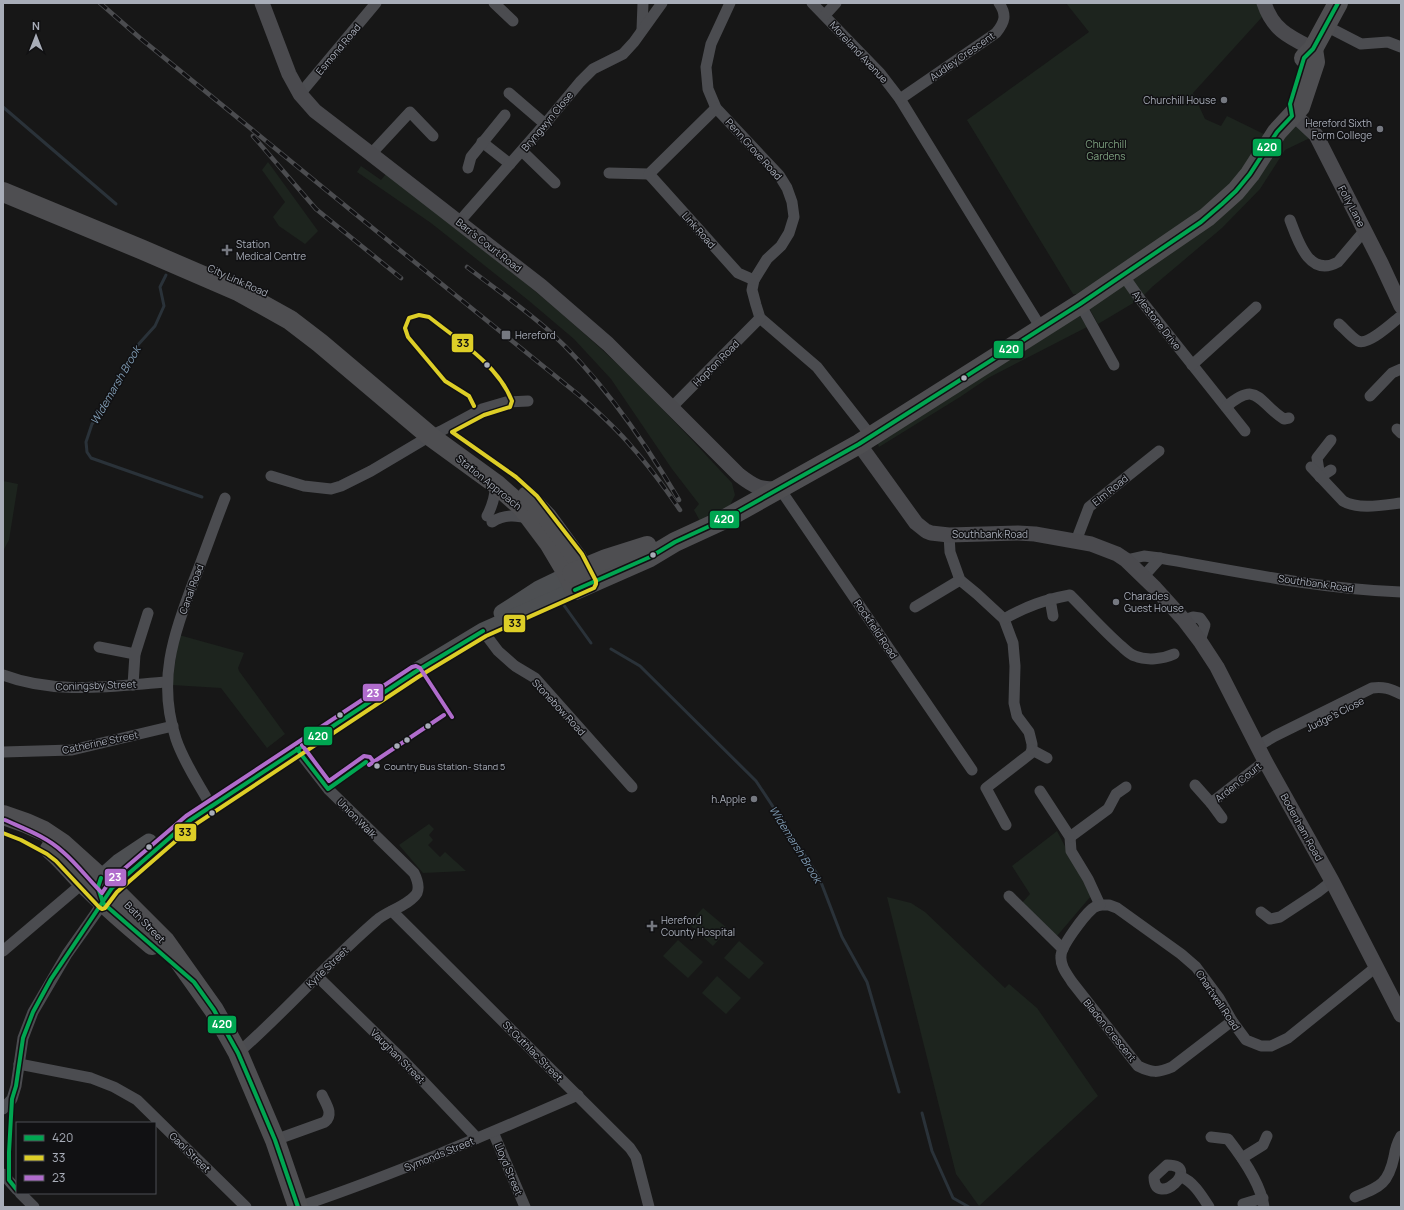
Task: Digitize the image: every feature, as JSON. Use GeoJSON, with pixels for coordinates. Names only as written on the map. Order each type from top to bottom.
{"type":"FeatureCollection","features":[{"type":"Feature","properties":{"kind":"highway"},"geometry":{"type":"LineString","coordinates":[[579,579],[650,557],[675,542],[725,519],[780,489],[865,440],[1080,304],[1207,218],[1236,191],[1250,174],[1277,132],[1292,116],[1290,104],[1304,58],[1312,49],[1338,3]]}},
{"type":"Feature","properties":{"kind":"highway","name":"City Link Road"},"geometry":{"type":"LineString","coordinates":[[3,181],[240,280],[274,296],[302,314],[327,334],[436,434]]}},
{"type":"Feature","properties":{"kind":"highway","name":"City Link Road"},"geometry":{"type":"LineString","coordinates":[[3,192],[144,250],[238,291],[280,314],[320,343],[436,434]]}},
{"type":"Feature","properties":{"kind":"highway","name":"Station Approach"},"geometry":{"type":"LineString","coordinates":[[436,434],[522,507],[579,579]]}},
{"type":"Feature","properties":{"kind":"highway","name":"Station Approach"},"geometry":{"type":"LineString","coordinates":[[436,434],[512,482],[533,500],[547,517],[579,579]]}},
{"type":"Feature","properties":{"kind":"highway"},"geometry":{"type":"LineString","coordinates":[[3,815],[38,828],[62,843],[97,888]]}},
{"type":"Feature","properties":{"kind":"highway"},"geometry":{"type":"LineString","coordinates":[[3,826],[50,849],[97,888]]}},
{"type":"Feature","properties":{"kind":"highway","name":"Bath Street"},"geometry":{"type":"LineString","coordinates":[[97,888],[165,941],[214,1010],[238,1053],[275,1140],[298,1207]]}},
{"type":"Feature","properties":{"kind":"main road"},"geometry":{"type":"LineString","coordinates":[[97,888],[128,873],[190,821],[211,806],[415,672],[483,631],[579,579]]}},
{"type":"Feature","properties":{"kind":"street","name":"Barr's Court Road"},"geometry":{"type":"LineString","coordinates":[[262,3],[289,74],[300,94],[315,112],[530,277],[567,308],[608,344],[740,476],[757,488],[780,489]]}},
{"type":"Feature","properties":{"kind":"street","name":"Esmond Road"},"geometry":{"type":"LineString","coordinates":[[300,94],[376,3]]}},
{"type":"Feature","properties":{"kind":"street"},"geometry":{"type":"LineString","coordinates":[[494,3],[513,21]]}},
{"type":"Feature","properties":{"kind":"street"},"geometry":{"type":"LineString","coordinates":[[642,30],[643,3]]}},
{"type":"Feature","properties":{"kind":"street","name":"Bryngwyn Close"},"geometry":{"type":"LineString","coordinates":[[459,222],[522,151],[580,82],[593,69],[623,54],[634,42],[662,3]]}},
{"type":"Feature","properties":{"kind":"street","name":"Penn Grove Road"},"geometry":{"type":"LineString","coordinates":[[730,3],[711,44],[706,67],[708,89],[716,108],[779,174],[787,188],[792,202],[794,217],[789,233],[781,246],[767,259],[754,280]]}},
{"type":"Feature","properties":{"kind":"street","name":"Moreland Avenue"},"geometry":{"type":"LineString","coordinates":[[812,3],[880,73],[900,99],[1041,328]]}},
{"type":"Feature","properties":{"kind":"street"},"geometry":{"type":"LineString","coordinates":[[825,15],[836,3]]}},
{"type":"Feature","properties":{"kind":"street","name":"Audley Crescent"},"geometry":{"type":"LineString","coordinates":[[900,99],[996,33],[1002,26],[1004,19],[1003,9],[999,3]]}},
{"type":"Feature","properties":{"kind":"street"},"geometry":{"type":"LineString","coordinates":[[1264,3],[1270,18],[1276,26],[1286,35],[1312,49]]}},
{"type":"Feature","properties":{"kind":"street"},"geometry":{"type":"LineString","coordinates":[[1326,26],[1361,44],[1388,42],[1401,47]]}},
{"type":"Feature","properties":{"kind":"street"},"geometry":{"type":"LineString","coordinates":[[509,93],[545,124]]}},
{"type":"Feature","properties":{"kind":"street"},"geometry":{"type":"LineString","coordinates":[[609,173],[649,174],[716,108]]}},
{"type":"Feature","properties":{"kind":"street"},"geometry":{"type":"LineString","coordinates":[[371,154],[410,112],[433,136]]}},
{"type":"Feature","properties":{"kind":"street"},"geometry":{"type":"LineString","coordinates":[[468,168],[471,157],[505,115]]}},
{"type":"Feature","properties":{"kind":"street","name":"Folly Lane"},"geometry":{"type":"LineString","coordinates":[[1292,116],[1301,121],[1316,135],[1365,230],[1401,306]]}},
{"type":"Feature","properties":{"kind":"street"},"geometry":{"type":"LineString","coordinates":[[482,142],[510,164]]}},
{"type":"Feature","properties":{"kind":"street"},"geometry":{"type":"LineString","coordinates":[[522,151],[555,183]]}},
{"type":"Feature","properties":{"kind":"street","name":"Link Road"},"geometry":{"type":"LineString","coordinates":[[649,174],[738,273],[754,280]]}},
{"type":"Feature","properties":{"kind":"street"},"geometry":{"type":"LineString","coordinates":[[1290,220],[1298,242],[1310,261],[1325,266],[1338,262],[1365,230]]}},
{"type":"Feature","properties":{"kind":"street","name":"Aylestone Drive"},"geometry":{"type":"LineString","coordinates":[[1123,275],[1140,299],[1245,431]]}},
{"type":"Feature","properties":{"kind":"street"},"geometry":{"type":"LineString","coordinates":[[754,280],[752,290],[760,318],[817,367],[865,440]]}},
{"type":"Feature","properties":{"kind":"street"},"geometry":{"type":"LineString","coordinates":[[1080,304],[1114,365]]}},
{"type":"Feature","properties":{"kind":"street"},"geometry":{"type":"LineString","coordinates":[[1192,365],[1256,307]]}},
{"type":"Feature","properties":{"kind":"street"},"geometry":{"type":"LineString","coordinates":[[1339,324],[1358,341],[1365,342],[1371,340],[1401,316]]}},
{"type":"Feature","properties":{"kind":"street","name":"Hopton Road"},"geometry":{"type":"LineString","coordinates":[[671,408],[760,318]]}},
{"type":"Feature","properties":{"kind":"street"},"geometry":{"type":"LineString","coordinates":[[1370,396],[1392,373],[1401,369]]}},
{"type":"Feature","properties":{"kind":"street"},"geometry":{"type":"LineString","coordinates":[[1226,407],[1236,398],[1252,394],[1259,397],[1284,420],[1289,418]]}},
{"type":"Feature","properties":{"kind":"street"},"geometry":{"type":"LineString","coordinates":[[271,476],[304,486],[324,488],[341,486],[371,471],[482,409],[506,402],[528,401]]}},
{"type":"Feature","properties":{"kind":"street","name":"Southbank Road"},"geometry":{"type":"LineString","coordinates":[[865,440],[916,523],[926,531],[949,535],[1018,533],[1076,541],[1103,548],[1126,560],[1144,556],[1305,582],[1365,590],[1401,592]]}},
{"type":"Feature","properties":{"kind":"street"},"geometry":{"type":"LineString","coordinates":[[1320,477],[1317,458],[1331,440]]}},
{"type":"Feature","properties":{"kind":"street","name":"Elm Road"},"geometry":{"type":"LineString","coordinates":[[1076,541],[1089,508],[1158,450]]}},
{"type":"Feature","properties":{"kind":"street"},"geometry":{"type":"LineString","coordinates":[[1311,467],[1343,501],[1349,505],[1356,506],[1401,503]]}},
{"type":"Feature","properties":{"kind":"street"},"geometry":{"type":"LineString","coordinates":[[1320,477],[1331,470]]}},
{"type":"Feature","properties":{"kind":"street","name":"Barr's Court Road"},"geometry":{"type":"LineString","coordinates":[[740,476],[750,505]]}},
{"type":"Feature","properties":{"kind":"street"},"geometry":{"type":"LineString","coordinates":[[496,484],[490,519],[519,516],[531,519]]}},
{"type":"Feature","properties":{"kind":"street","name":"Rockfield Road"},"geometry":{"type":"LineString","coordinates":[[780,489],[972,770]]}},
{"type":"Feature","properties":{"kind":"street","name":"Canal Road"},"geometry":{"type":"LineString","coordinates":[[211,806],[183,756],[173,726],[167,682],[170,651],[176,628],[225,498]]}},
{"type":"Feature","properties":{"kind":"street"},"geometry":{"type":"LineString","coordinates":[[949,535],[950,552],[960,580],[1004,619],[1013,643],[1015,666],[1014,703],[1017,716],[1028,732],[1032,744],[1031,752],[986,788],[1006,825]]}},
{"type":"Feature","properties":{"kind":"street"},"geometry":{"type":"LineString","coordinates":[[1143,577],[1160,558]]}},
{"type":"Feature","properties":{"kind":"street","name":"Bodenham Road"},"geometry":{"type":"LineString","coordinates":[[1126,560],[1184,620],[1217,667],[1265,761],[1332,881],[1401,1015]]}},
{"type":"Feature","properties":{"kind":"street"},"geometry":{"type":"LineString","coordinates":[[915,607],[960,580]]}},
{"type":"Feature","properties":{"kind":"street"},"geometry":{"type":"LineString","coordinates":[[1004,619],[1026,607],[1050,599],[1070,595],[1131,655],[1156,659],[1168,657],[1174,654]]}},
{"type":"Feature","properties":{"kind":"street"},"geometry":{"type":"LineString","coordinates":[[1050,599],[1053,616]]}},
{"type":"Feature","properties":{"kind":"street"},"geometry":{"type":"LineString","coordinates":[[133,684],[135,654],[148,613]]}},
{"type":"Feature","properties":{"kind":"street","name":"Stonebow Road"},"geometry":{"type":"LineString","coordinates":[[483,631],[498,651],[514,666],[534,678],[632,787]]}},
{"type":"Feature","properties":{"kind":"street"},"geometry":{"type":"LineString","coordinates":[[99,647],[135,654]]}},
{"type":"Feature","properties":{"kind":"street","name":"Coningsby Street"},"geometry":{"type":"LineString","coordinates":[[3,675],[29,683],[57,687],[88,688],[167,682]]}},
{"type":"Feature","properties":{"kind":"street","name":"Judge's Close"},"geometry":{"type":"LineString","coordinates":[[1258,746],[1293,728],[1302,731],[1370,696],[1372,688],[1380,686],[1392,689],[1401,694]]}},
{"type":"Feature","properties":{"kind":"street","name":"Catherine Street"},"geometry":{"type":"LineString","coordinates":[[3,752],[72,750],[173,726]]}},
{"type":"Feature","properties":{"kind":"street","name":"Union Walk"},"geometry":{"type":"LineString","coordinates":[[297,750],[328,789],[414,873],[419,885]]}},
{"type":"Feature","properties":{"kind":"street"},"geometry":{"type":"LineString","coordinates":[[1031,752],[1047,758]]}},
{"type":"Feature","properties":{"kind":"street","name":"Arden Court"},"geometry":{"type":"LineString","coordinates":[[1212,803],[1265,761]]}},
{"type":"Feature","properties":{"kind":"street","name":"Arden Court"},"geometry":{"type":"LineString","coordinates":[[1195,785],[1212,803],[1222,818]]}},
{"type":"Feature","properties":{"kind":"street"},"geometry":{"type":"LineString","coordinates":[[1070,837],[1108,809],[1116,794],[1126,787]]}},
{"type":"Feature","properties":{"kind":"street"},"geometry":{"type":"LineString","coordinates":[[1009,896],[1063,949],[1088,914],[1100,905],[1088,879],[1071,851],[1070,837],[1040,792]]}},
{"type":"Feature","properties":{"kind":"street"},"geometry":{"type":"LineString","coordinates":[[1262,912],[1270,919],[1280,917],[1332,881]]}},
{"type":"Feature","properties":{"kind":"street","name":"Kyrle Street"},"geometry":{"type":"LineString","coordinates":[[238,1053],[260,1034],[317,976],[378,919],[411,899],[417,893],[419,885]]}},
{"type":"Feature","properties":{"kind":"street"},"geometry":{"type":"LineString","coordinates":[[3,951],[97,888]]}},
{"type":"Feature","properties":{"kind":"street"},"geometry":{"type":"LineString","coordinates":[[3,1110],[12,1100],[16,1086],[23,1038],[33,1012],[66,954],[97,888]]}},
{"type":"Feature","properties":{"kind":"street","name":"Chartwell Road"},"geometry":{"type":"LineString","coordinates":[[1100,905],[1108,905],[1117,908],[1181,954],[1196,967],[1219,998],[1232,1021],[1246,1040],[1261,1046],[1271,1046],[1288,1038],[1376,967]]}},
{"type":"Feature","properties":{"kind":"street","name":"St Guthlac Street"},"geometry":{"type":"LineString","coordinates":[[392,911],[578,1095],[633,1152],[636,1157],[649,1207]]}},
{"type":"Feature","properties":{"kind":"street","name":"Bladon Crescent"},"geometry":{"type":"LineString","coordinates":[[1063,949],[1061,957],[1062,968],[1138,1066],[1149,1072],[1162,1071],[1172,1067],[1232,1021]]}},
{"type":"Feature","properties":{"kind":"street","name":"Vaughan Street"},"geometry":{"type":"LineString","coordinates":[[317,976],[403,1060],[477,1138]]}},
{"type":"Feature","properties":{"kind":"street","name":"Gaol Street"},"geometry":{"type":"LineString","coordinates":[[19,1064],[91,1078],[114,1087],[137,1100],[246,1207]]}},
{"type":"Feature","properties":{"kind":"street"},"geometry":{"type":"LineString","coordinates":[[275,1140],[325,1122],[329,1118],[330,1114],[322,1095]]}},
{"type":"Feature","properties":{"kind":"street","name":"Symonds Street"},"geometry":{"type":"LineString","coordinates":[[298,1207],[336,1194],[493,1132],[578,1095]]}},
{"type":"Feature","properties":{"kind":"street","name":"Lloyd Street"},"geometry":{"type":"LineString","coordinates":[[493,1132],[525,1207]]}},
{"type":"Feature","properties":{"kind":"street"},"geometry":{"type":"LineString","coordinates":[[1242,1158],[1263,1145],[1267,1136]]}},
{"type":"Feature","properties":{"kind":"street"},"geometry":{"type":"LineString","coordinates":[[1355,1197],[1378,1187],[1385,1182],[1390,1175],[1396,1148],[1401,1136]]}},
{"type":"Feature","properties":{"kind":"street"},"geometry":{"type":"LineString","coordinates":[[1210,1137],[1228,1139],[1242,1158],[1263,1202],[1243,1204]]}},
{"type":"Feature","properties":{"kind":"street"},"geometry":{"type":"LineString","coordinates":[[6,1177],[16,1189]]}},
{"type":"Feature","properties":{"kind":"street"},"geometry":{"type":"LineString","coordinates":[[1181,1177],[1187,1179],[1202,1196],[1209,1207]]}},
{"type":"Feature","properties":{"kind":"street"},"geometry":{"type":"LineString","coordinates":[[21,1194],[34,1207]]}},
{"type":"Feature","properties":{"kind":"green space","name":"Churchill Gardens"},"geometry":{"type":"Polygon","coordinates":[[[1066,3],[1259,3],[1263,16],[1193,93],[1205,119],[1221,126],[1227,116],[1270,137],[1218,201],[1077,294],[1073,294],[967,120],[1089,32],[1066,3]]]}},
{"type":"Feature","properties":{"kind":"green space"},"geometry":{"type":"Polygon","coordinates":[[[1297,126],[1316,135],[1285,150],[1260,189],[1222,228],[1152,287],[1140,299],[1098,324],[1089,308],[1201,222],[1277,132],[1297,126]]]}},
{"type":"Feature","properties":{"kind":"green space"},"geometry":{"type":"Polygon","coordinates":[[[268,162],[318,231],[305,244],[279,226],[273,217],[285,202],[262,170],[268,162]]]}},
{"type":"Feature","properties":{"kind":"green space"},"geometry":{"type":"Polygon","coordinates":[[[361,166],[381,180],[386,174],[508,269],[599,347],[658,404],[732,483],[735,495],[730,505],[700,521],[694,510],[699,504],[672,469],[611,379],[574,339],[528,300],[431,223],[357,172],[361,166]]]}},
{"type":"Feature","properties":{"kind":"green space"},"geometry":{"type":"Polygon","coordinates":[[[1078,313],[1087,327],[988,378],[879,447],[877,441],[1078,313]]]}},
{"type":"Feature","properties":{"kind":"green space"},"geometry":{"type":"Polygon","coordinates":[[[3,481],[18,484],[9,540],[3,551],[3,481]]]}},
{"type":"Feature","properties":{"kind":"green space"},"geometry":{"type":"Polygon","coordinates":[[[179,635],[244,653],[238,668],[239,671],[285,734],[267,748],[221,688],[172,685],[179,635]]]}},
{"type":"Feature","properties":{"kind":"green space"},"geometry":{"type":"Polygon","coordinates":[[[429,824],[434,829],[429,835],[433,840],[428,845],[440,857],[445,852],[466,871],[423,873],[399,845],[429,824]]]}},
{"type":"Feature","properties":{"kind":"green space"},"geometry":{"type":"Polygon","coordinates":[[[1057,831],[1091,896],[1057,936],[1021,904],[1030,894],[1012,866],[1057,831]]]}},
{"type":"Feature","properties":{"kind":"green space"},"geometry":{"type":"Polygon","coordinates":[[[887,897],[911,903],[925,912],[1005,988],[1009,984],[1037,1008],[1098,1096],[979,1206],[956,1174],[887,897]]]}},
{"type":"Feature","properties":{"kind":"green space"},"geometry":{"type":"Polygon","coordinates":[[[703,908],[728,929],[713,946],[689,924],[703,908]]]}},
{"type":"Feature","properties":{"kind":"green space"},"geometry":{"type":"Polygon","coordinates":[[[678,940],[703,962],[688,978],[663,956],[678,940]]]}},
{"type":"Feature","properties":{"kind":"green space"},"geometry":{"type":"Polygon","coordinates":[[[739,941],[764,963],[749,979],[724,958],[739,941]]]}},
{"type":"Feature","properties":{"kind":"green space"},"geometry":{"type":"Polygon","coordinates":[[[717,976],[741,998],[726,1014],[702,993],[717,976]]]}},
{"type":"Feature","properties":{"kind":"waterway","name":"Widemarsh Brook"},"geometry":{"type":"LineString","coordinates":[[3,107],[116,204]]}},
{"type":"Feature","properties":{"kind":"waterway","name":"Widemarsh Brook"},"geometry":{"type":"LineString","coordinates":[[166,275],[160,287],[164,306],[155,326],[136,347],[124,371],[116,381],[103,411],[92,424],[86,442],[87,452],[91,458],[202,497]]}},
{"type":"Feature","properties":{"kind":"waterway","name":"Widemarsh Brook"},"geometry":{"type":"LineString","coordinates":[[563,604],[591,643]]}},
{"type":"Feature","properties":{"kind":"waterway","name":"Widemarsh Brook"},"geometry":{"type":"LineString","coordinates":[[611,649],[640,666],[756,781],[819,877],[842,937],[867,982],[899,1092]]}},
{"type":"Feature","properties":{"kind":"waterway"},"geometry":{"type":"LineString","coordinates":[[922,1113],[932,1151],[953,1198],[969,1207]]}},
{"type":"Feature","properties":{"kind":"railway"},"geometry":{"type":"LineString","coordinates":[[100,3],[140,38],[580,396],[607,420],[625,439],[663,485],[680,510]]}},
{"type":"Feature","properties":{"kind":"railway"},"geometry":{"type":"LineString","coordinates":[[253,136],[316,209],[401,278]]}},
{"type":"Feature","properties":{"kind":"railway"},"geometry":{"type":"LineString","coordinates":[[467,267],[548,330],[586,368],[636,432],[679,500]]}},
{"type":"Feature","properties":{"kind":"transit line","name":"420"},"geometry":{"type":"LineString","coordinates":[[575,590],[650,557],[675,542],[725,519],[859,444],[1080,304],[1201,222],[1236,191],[1250,174],[1277,132],[1292,116],[1290,104],[1304,58],[1313,49],[1338,3]]}},
{"type":"Feature","properties":{"kind":"transit line","name":"33"},"geometry":{"type":"LineString","coordinates":[[3,833],[21,840],[47,854],[56,861],[99,907],[102,909],[105,908],[117,892],[193,826],[418,677],[486,636],[594,588],[596,581],[582,554],[537,496],[516,477],[452,432],[484,415],[510,407],[512,401],[506,388],[476,354],[429,317],[419,315],[409,318],[405,328],[408,337],[445,381],[469,396],[474,406]]}},
{"type":"Feature","properties":{"kind":"transit line","name":"420"},"geometry":{"type":"LineString","coordinates":[[16,1189],[9,1180],[9,1152],[12,1099],[16,1086],[23,1038],[33,1012],[51,979],[112,888],[189,821],[415,672],[483,631]]}},
{"type":"Feature","properties":{"kind":"transit line","name":"23"},"geometry":{"type":"LineString","coordinates":[[5,820],[36,834],[57,847],[102,893],[108,884],[124,869],[186,816],[412,667],[416,666],[420,668],[452,717]]}},
{"type":"Feature","properties":{"kind":"transit line","name":"23"},"geometry":{"type":"LineString","coordinates":[[369,765],[444,715]]}},
{"type":"Feature","properties":{"kind":"transit line","name":"23"},"geometry":{"type":"LineString","coordinates":[[302,745],[329,781],[364,756],[370,757],[377,766]]}},
{"type":"Feature","properties":{"kind":"transit line","name":"420"},"geometry":{"type":"LineString","coordinates":[[297,749],[328,789],[366,762]]}},
{"type":"Feature","properties":{"kind":"transit line","name":"420"},"geometry":{"type":"LineString","coordinates":[[101,878],[98,887],[103,903],[194,982],[214,1010],[238,1053],[250,1081],[275,1140],[298,1207]]}},
{"type":"Feature","properties":{"kind":"place","name":"Churchill House"},"geometry":{"type":"Point","coordinates":[1224,100]}},
{"type":"Feature","properties":{"kind":"place","name":"Hereford Sixth Form College"},"geometry":{"type":"Point","coordinates":[1380,129]}},
{"type":"Feature","properties":{"kind":"place","name":"Station Medical Centre"},"geometry":{"type":"Point","coordinates":[227,250]}},
{"type":"Feature","properties":{"kind":"place","name":"Hereford"},"geometry":{"type":"Point","coordinates":[506,335]}},
{"type":"Feature","properties":{"kind":"place","name":"Charades Guest House"},"geometry":{"type":"Point","coordinates":[1116,602]}},
{"type":"Feature","properties":{"kind":"place","name":"Country Bus Station- Stand 5"},"geometry":{"type":"Point","coordinates":[377,766]}},
{"type":"Feature","properties":{"kind":"place","name":"h.Apple"},"geometry":{"type":"Point","coordinates":[754,799]}},
{"type":"Feature","properties":{"kind":"place","name":"Hereford County Hospital"},"geometry":{"type":"Point","coordinates":[652,926]}}]}
